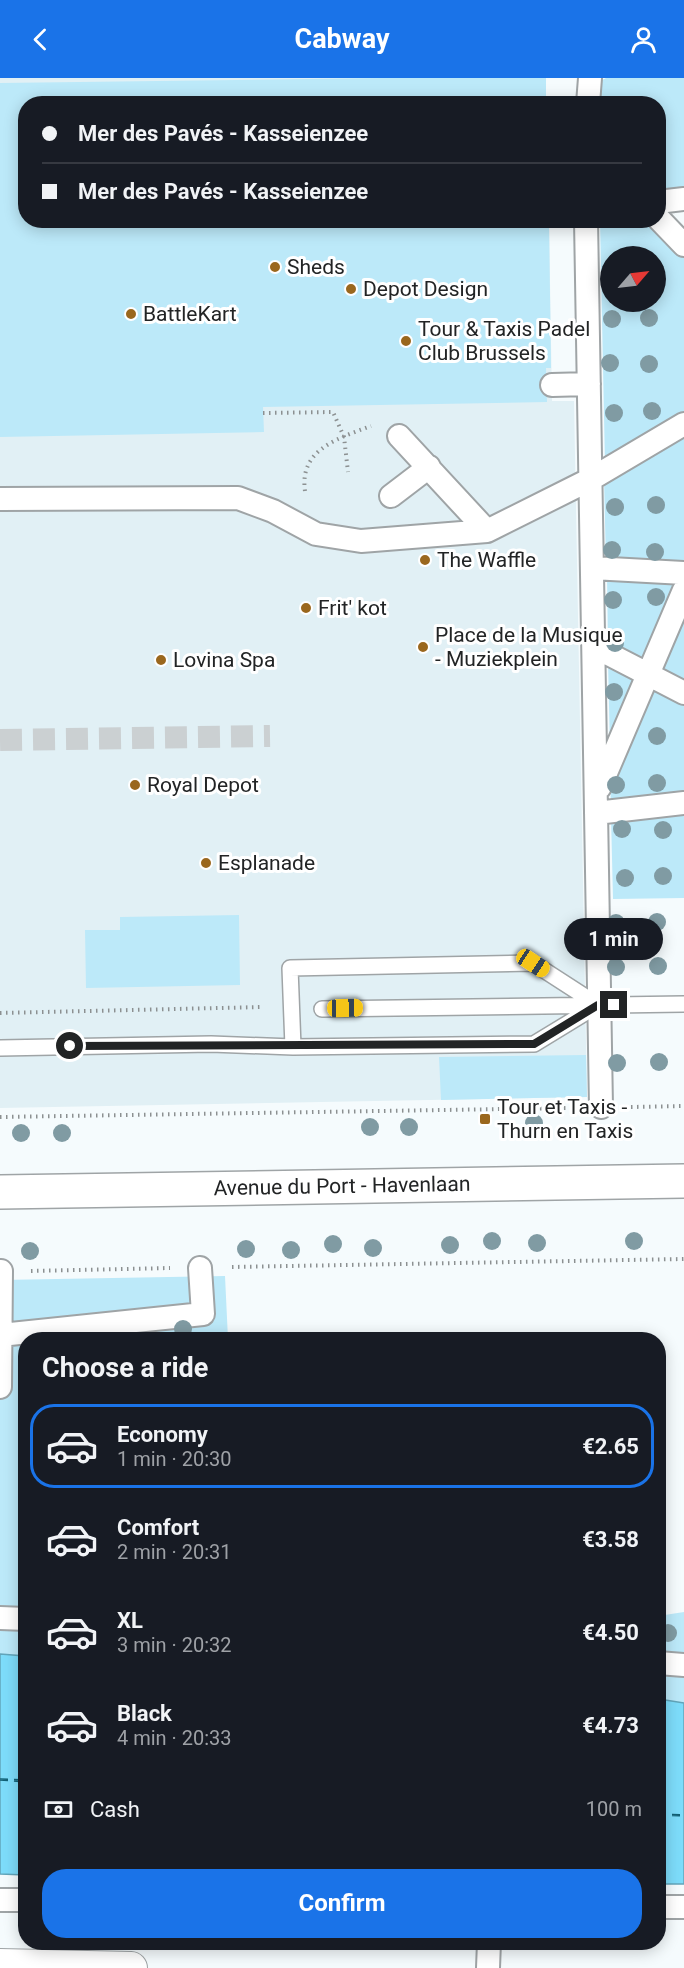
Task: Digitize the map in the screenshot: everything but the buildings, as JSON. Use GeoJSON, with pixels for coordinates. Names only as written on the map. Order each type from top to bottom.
{"type":"FeatureCollection","features":[{"type":"Feature","properties":{"kind":"street"},"geometry":{"type":"LineString","coordinates":[[666,201],[684,199]]}},
{"type":"Feature","properties":{"kind":"street"},"geometry":{"type":"LineString","coordinates":[[666,226],[684,245]]}},
{"type":"Feature","properties":{"kind":"street"},"geometry":{"type":"LineString","coordinates":[[586,228],[601,1107]]}},
{"type":"Feature","properties":{"kind":"street"},"geometry":{"type":"LineString","coordinates":[[552,385],[589,384]]}},
{"type":"Feature","properties":{"kind":"street"},"geometry":{"type":"LineString","coordinates":[[0,499],[238,498],[273,511],[316,534],[361,541],[487,531],[591,479],[684,424]]}},
{"type":"Feature","properties":{"kind":"street"},"geometry":{"type":"LineString","coordinates":[[399,436],[420,473],[487,531]]}},
{"type":"Feature","properties":{"kind":"street"},"geometry":{"type":"LineString","coordinates":[[389,490],[420,473]]}},
{"type":"Feature","properties":{"kind":"street"},"geometry":{"type":"LineString","coordinates":[[592,568],[684,573]]}},
{"type":"Feature","properties":{"kind":"street"},"geometry":{"type":"LineString","coordinates":[[597,804],[684,590]]}},
{"type":"Feature","properties":{"kind":"street"},"geometry":{"type":"LineString","coordinates":[[595,647],[684,693]]}},
{"type":"Feature","properties":{"kind":"street"},"geometry":{"type":"LineString","coordinates":[[597,804],[684,803]]}},
{"type":"Feature","properties":{"kind":"street","name":"Avenue du Port - Havenlaan"},"geometry":{"type":"LineString","coordinates":[[0,1192],[684,1181]]}},
{"type":"Feature","properties":{"kind":"street"},"geometry":{"type":"LineString","coordinates":[[29,1332],[203,1314],[200,1268]]}},
{"type":"Feature","properties":{"kind":"street"},"geometry":{"type":"LineString","coordinates":[[0,1387],[1,1271]]}},
{"type":"Feature","properties":{"kind":"street"},"geometry":{"type":"LineString","coordinates":[[0,1335],[18,1333]]}},
{"type":"Feature","properties":{"kind":"street"},"geometry":{"type":"LineString","coordinates":[[0,1618],[18,1619]]}},
{"type":"Feature","properties":{"kind":"street"},"geometry":{"type":"LineString","coordinates":[[666,1664],[684,1665]]}},
{"type":"Feature","properties":{"kind":"street"},"geometry":{"type":"LineString","coordinates":[[0,1900],[18,1900]]}},
{"type":"Feature","properties":{"kind":"street"},"geometry":{"type":"LineString","coordinates":[[666,1907],[684,1907]]}},
{"type":"Feature","properties":{"kind":"street"},"geometry":{"type":"LineString","coordinates":[[488,1968],[489,1950]]}},
{"type":"Feature","properties":{"kind":"street"},"geometry":{"type":"LineString","coordinates":[[0,1965],[131,1968]]}},
{"type":"Feature","properties":{"kind":"lane"},"geometry":{"type":"LineString","coordinates":[[293,1047],[290,968],[533,963],[598,1005]]}},
{"type":"Feature","properties":{"kind":"lane"},"geometry":{"type":"LineString","coordinates":[[0,1048],[211,1044],[293,1047],[534,1044],[598,1005]]}},
{"type":"Feature","properties":{"kind":"lane"},"geometry":{"type":"LineString","coordinates":[[322,1009],[684,1005]]}},
{"type":"Feature","properties":{"kind":"path"},"geometry":{"type":"LineString","coordinates":[[263,413],[333,412],[344,437],[348,472]]}},
{"type":"Feature","properties":{"kind":"path"},"geometry":{"type":"LineString","coordinates":[[307,496],[305,474],[310,459],[321,448],[374,425]]}},
{"type":"Feature","properties":{"kind":"path"},"geometry":{"type":"LineString","coordinates":[[0,1012],[292,1006]]}},
{"type":"Feature","properties":{"kind":"path"},"geometry":{"type":"LineString","coordinates":[[0,1117],[684,1106]]}},
{"type":"Feature","properties":{"kind":"path"},"geometry":{"type":"LineString","coordinates":[[1,1271],[684,1259]]}},
{"type":"Feature","properties":{"kind":"shaded area"},"geometry":{"type":"Polygon","coordinates":[[[0,78],[546,78],[546,96],[18,96],[18,228],[549,228],[552,401],[574,401],[587,1097],[0,1108],[0,78]]]}},
{"type":"Feature","properties":{"kind":"shaded area","name":"Sheds"},"geometry":{"type":"Polygon","coordinates":[[[546,78],[546,96],[18,96],[18,228],[549,228],[551,368],[546,368],[547,402],[263,407],[264,432],[0,437],[0,83],[546,78]]]}},
{"type":"Feature","properties":{"kind":"shaded area"},"geometry":{"type":"Polygon","coordinates":[[[606,78],[684,78],[684,193],[666,195],[666,96],[597,96],[597,83],[606,78]]]}},
{"type":"Feature","properties":{"kind":"shaded area"},"geometry":{"type":"Polygon","coordinates":[[[600,228],[660,228],[684,254],[684,417],[605,464],[602,312],[666,312],[666,246],[601,246],[600,228]]]}},
{"type":"Feature","properties":{"kind":"shaded area"},"geometry":{"type":"Polygon","coordinates":[[[684,431],[684,567],[606,564],[604,478],[684,431]]]}},
{"type":"Feature","properties":{"kind":"shaded area"},"geometry":{"type":"Polygon","coordinates":[[[607,575],[683,579],[645,667],[608,648],[607,575]]]}},
{"type":"Feature","properties":{"kind":"shaded area"},"geometry":{"type":"Polygon","coordinates":[[[684,606],[684,687],[655,672],[684,606]]]}},
{"type":"Feature","properties":{"kind":"shaded area"},"geometry":{"type":"Polygon","coordinates":[[[608,661],[641,679],[610,750],[608,661]]]}},
{"type":"Feature","properties":{"kind":"shaded area"},"geometry":{"type":"Polygon","coordinates":[[[649,684],[684,701],[684,798],[611,806],[610,779],[649,684]]]}},
{"type":"Feature","properties":{"kind":"shaded area"},"geometry":{"type":"Polygon","coordinates":[[[684,809],[684,898],[613,899],[611,817],[684,809]]]}},
{"type":"Feature","properties":{"kind":"shaded area"},"geometry":{"type":"Polygon","coordinates":[[[239,915],[240,985],[86,988],[85,930],[120,930],[120,917],[239,915]]]}},
{"type":"Feature","properties":{"kind":"shaded area"},"geometry":{"type":"Polygon","coordinates":[[[586,1055],[587,1097],[441,1100],[439,1057],[586,1055]]]}},
{"type":"Feature","properties":{"kind":"shaded area"},"geometry":{"type":"Polygon","coordinates":[[[225,1276],[228,1332],[18,1332],[18,1655],[0,1654],[0,1280],[225,1276]]]}},
{"type":"Feature","properties":{"kind":"shaded area"},"geometry":{"type":"Polygon","coordinates":[[[684,1612],[684,1703],[666,1700],[666,1615],[684,1612]]]}},
{"type":"Feature","properties":{"kind":"water"},"geometry":{"type":"Polygon","coordinates":[[[0,1654],[18,1655],[18,1875],[0,1874],[0,1654]]]}},
{"type":"Feature","properties":{"kind":"water"},"geometry":{"type":"Polygon","coordinates":[[[666,1700],[684,1703],[684,1884],[666,1884],[666,1700]]]}},
{"type":"Feature","properties":{"kind":"ferry route"},"geometry":{"type":"LineString","coordinates":[[0,1779],[18,1780]]}},
{"type":"Feature","properties":{"kind":"ferry route"},"geometry":{"type":"LineString","coordinates":[[0,1780],[18,1781]]}},
{"type":"Feature","properties":{"kind":"ferry route"},"geometry":{"type":"LineString","coordinates":[[666,1814],[684,1815]]}},
{"type":"Feature","properties":{"kind":"ferry route"},"geometry":{"type":"LineString","coordinates":[[666,1815],[684,1816]]}},
{"type":"Feature","properties":{"kind":"tunnel"},"geometry":{"type":"LineString","coordinates":[[0,740],[270,736]]}},
{"type":"Feature","properties":{"kind":"place","name":"Sheds"},"geometry":{"type":"Point","coordinates":[275,267]}},
{"type":"Feature","properties":{"kind":"place","name":"Depot Design"},"geometry":{"type":"Point","coordinates":[351,289]}},
{"type":"Feature","properties":{"kind":"place","name":"BattleKart"},"geometry":{"type":"Point","coordinates":[131,314]}},
{"type":"Feature","properties":{"kind":"place","name":"Tour & Taxis Padel Club Brussels"},"geometry":{"type":"Point","coordinates":[406,341]}},
{"type":"Feature","properties":{"kind":"place","name":"The Waffle"},"geometry":{"type":"Point","coordinates":[425,560]}},
{"type":"Feature","properties":{"kind":"place","name":"Frit' kot"},"geometry":{"type":"Point","coordinates":[306,608]}},
{"type":"Feature","properties":{"kind":"place","name":"Place de la Musique - Muziekplein"},"geometry":{"type":"Point","coordinates":[423,647]}},
{"type":"Feature","properties":{"kind":"place","name":"Lovina Spa"},"geometry":{"type":"Point","coordinates":[161,660]}},
{"type":"Feature","properties":{"kind":"place","name":"Royal Depot"},"geometry":{"type":"Point","coordinates":[135,785]}},
{"type":"Feature","properties":{"kind":"place","name":"Esplanade"},"geometry":{"type":"Point","coordinates":[206,863]}},
{"type":"Feature","properties":{"kind":"place","name":"Tour et Taxis - Thurn en Taxis"},"geometry":{"type":"Point","coordinates":[485,1119]}},
{"type":"Feature","properties":{"kind":"route"},"geometry":{"type":"LineString","coordinates":[[70,1046],[211,1044],[293,1047],[534,1044],[598,1005],[614,1005]]}}]}
